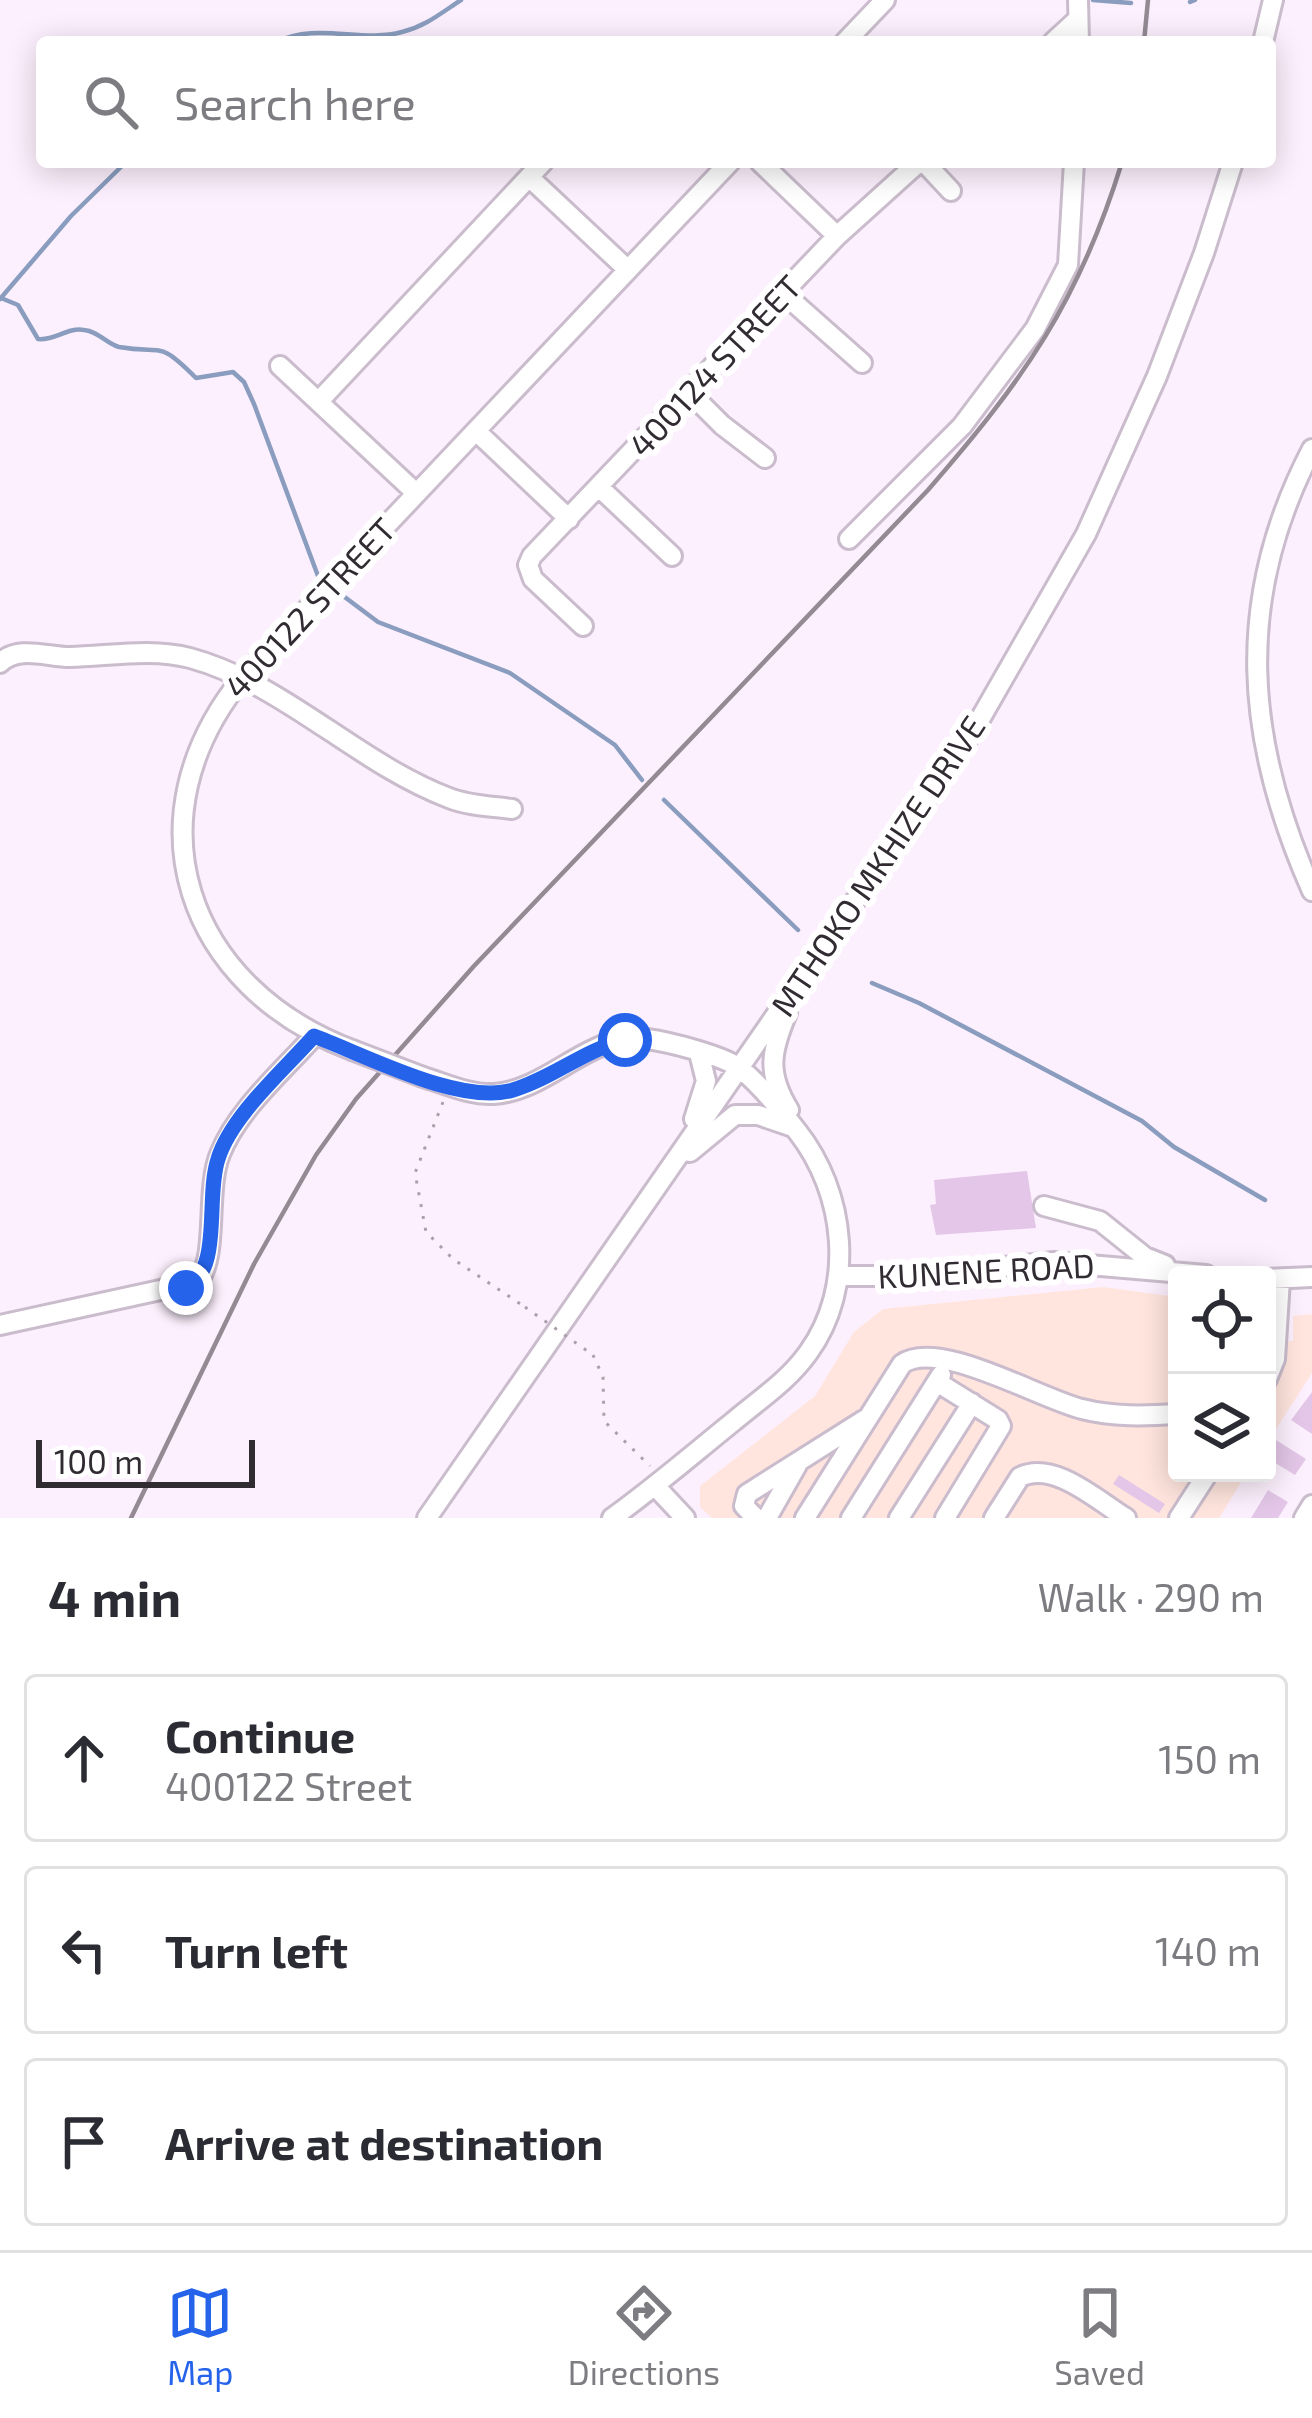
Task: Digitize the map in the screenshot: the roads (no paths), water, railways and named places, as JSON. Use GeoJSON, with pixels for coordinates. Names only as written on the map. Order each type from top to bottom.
{"type":"FeatureCollection","features":[{"type":"Feature","properties":{"kind":"street"},"geometry":{"type":"LineString","coordinates":[[851,36],[885,0]]}},
{"type":"Feature","properties":{"kind":"street"},"geometry":{"type":"LineString","coordinates":[[1264,36],[1273,0]]}},
{"type":"Feature","properties":{"kind":"street"},"geometry":{"type":"LineString","coordinates":[[1058,36],[1078,10]]}},
{"type":"Feature","properties":{"kind":"street","name":"400122 STREET"},"geometry":{"type":"LineString","coordinates":[[724,168],[243,677],[213,718],[189,775],[184,826],[186,865],[201,917],[238,977],[260,999],[314,1036],[478,1094],[533,1083],[599,1046],[625,1040],[659,1041],[739,1066]]}},
{"type":"Feature","properties":{"kind":"street"},"geometry":{"type":"LineString","coordinates":[[766,168],[836,236]]}},
{"type":"Feature","properties":{"kind":"street","name":"400124 STREET"},"geometry":{"type":"LineString","coordinates":[[583,626],[533,579],[530,560],[836,236],[915,168]]}},
{"type":"Feature","properties":{"kind":"street"},"geometry":{"type":"LineString","coordinates":[[928,168],[951,191]]}},
{"type":"Feature","properties":{"kind":"street"},"geometry":{"type":"LineString","coordinates":[[849,539],[962,426],[1035,329],[1068,265],[1074,168]]}},
{"type":"Feature","properties":{"kind":"street","name":"MTHOKO MKHIZE DRIVE"},"geometry":{"type":"LineString","coordinates":[[427,1518],[975,728],[1087,534],[1157,376],[1231,168]]}},
{"type":"Feature","properties":{"kind":"street"},"geometry":{"type":"LineString","coordinates":[[319,400],[536,170],[628,270]]}},
{"type":"Feature","properties":{"kind":"street"},"geometry":{"type":"LineString","coordinates":[[783,293],[862,363]]}},
{"type":"Feature","properties":{"kind":"street"},"geometry":{"type":"LineString","coordinates":[[280,366],[416,493]]}},
{"type":"Feature","properties":{"kind":"street"},"geometry":{"type":"LineString","coordinates":[[690,393],[765,458]]}},
{"type":"Feature","properties":{"kind":"street"},"geometry":{"type":"LineString","coordinates":[[476,431],[569,518]]}},
{"type":"Feature","properties":{"kind":"street"},"geometry":{"type":"LineString","coordinates":[[1312,449],[1282,516],[1269,566],[1261,610],[1257,694],[1272,787],[1312,891]]}},
{"type":"Feature","properties":{"kind":"street"},"geometry":{"type":"LineString","coordinates":[[600,488],[672,556]]}},
{"type":"Feature","properties":{"kind":"street"},"geometry":{"type":"LineString","coordinates":[[0,663],[21,652],[59,657],[157,653],[186,657],[243,677],[417,784],[452,800],[512,809]]}},
{"type":"Feature","properties":{"kind":"street"},"geometry":{"type":"LineString","coordinates":[[612,1518],[782,1384],[808,1354],[833,1304],[840,1249],[836,1212],[812,1150],[778,1091],[770,1066],[800,981]]}},
{"type":"Feature","properties":{"kind":"street"},"geometry":{"type":"LineString","coordinates":[[0,1325],[197,1282],[209,1262],[212,1184],[230,1132],[314,1036]]}},
{"type":"Feature","properties":{"kind":"street"},"geometry":{"type":"LineString","coordinates":[[684,1145],[706,1081],[699,1053]]}},
{"type":"Feature","properties":{"kind":"street"},"geometry":{"type":"LineString","coordinates":[[739,1066],[812,1150]]}},
{"type":"Feature","properties":{"kind":"street"},"geometry":{"type":"LineString","coordinates":[[655,1187],[716,1126],[735,1114],[758,1115],[795,1128]]}},
{"type":"Feature","properties":{"kind":"street"},"geometry":{"type":"LineString","coordinates":[[1044,1206],[1100,1221],[1145,1257],[1172,1266]]}},
{"type":"Feature","properties":{"kind":"street","name":"KUNENE ROAD"},"geometry":{"type":"LineString","coordinates":[[838,1276],[911,1276],[1054,1262],[1168,1272]]}},
{"type":"Feature","properties":{"kind":"street"},"geometry":{"type":"LineString","coordinates":[[1276,1279],[1312,1277]]}},
{"type":"Feature","properties":{"kind":"street"},"geometry":{"type":"LineString","coordinates":[[806,1518],[909,1358],[950,1361],[1082,1409],[1168,1414]]}},
{"type":"Feature","properties":{"kind":"street"},"geometry":{"type":"LineString","coordinates":[[850,1518],[950,1361]]}},
{"type":"Feature","properties":{"kind":"street"},"geometry":{"type":"LineString","coordinates":[[937,1382],[998,1420],[1000,1429],[945,1518]]}},
{"type":"Feature","properties":{"kind":"street"},"geometry":{"type":"LineString","coordinates":[[899,1518],[972,1403]]}},
{"type":"Feature","properties":{"kind":"street"},"geometry":{"type":"LineString","coordinates":[[756,1518],[744,1506],[747,1494],[868,1417]]}},
{"type":"Feature","properties":{"kind":"street"},"geometry":{"type":"LineString","coordinates":[[767,1518],[799,1461]]}},
{"type":"Feature","properties":{"kind":"street"},"geometry":{"type":"LineString","coordinates":[[994,1518],[1020,1477],[1040,1472],[1062,1478],[1126,1518]]}},
{"type":"Feature","properties":{"kind":"street"},"geometry":{"type":"LineString","coordinates":[[1179,1518],[1202,1482]]}},
{"type":"Feature","properties":{"kind":"street"},"geometry":{"type":"LineString","coordinates":[[659,1484],[685,1518]]}},
{"type":"Feature","properties":{"kind":"street"},"geometry":{"type":"LineString","coordinates":[[1304,1518],[1312,1504]]}},
{"type":"Feature","properties":{"kind":"waterway"},"geometry":{"type":"LineString","coordinates":[[292,36],[402,32],[461,0]]}},
{"type":"Feature","properties":{"kind":"waterway"},"geometry":{"type":"LineString","coordinates":[[1093,0],[1131,3]]}},
{"type":"Feature","properties":{"kind":"waterway"},"geometry":{"type":"LineString","coordinates":[[1190,2],[1195,0]]}},
{"type":"Feature","properties":{"kind":"waterway"},"geometry":{"type":"LineString","coordinates":[[0,299],[71,216],[120,168]]}},
{"type":"Feature","properties":{"kind":"waterway"},"geometry":{"type":"LineString","coordinates":[[1,298],[18,305],[38,339],[84,330],[119,347],[167,353],[196,378],[233,372],[244,382],[254,404],[318,576]]}},
{"type":"Feature","properties":{"kind":"waterway"},"geometry":{"type":"LineString","coordinates":[[342,595],[378,622],[510,673],[615,745],[642,780]]}},
{"type":"Feature","properties":{"kind":"waterway"},"geometry":{"type":"LineString","coordinates":[[664,800],[798,930]]}},
{"type":"Feature","properties":{"kind":"waterway"},"geometry":{"type":"LineString","coordinates":[[872,983],[1142,1121],[1174,1147],[1265,1200]]}},
{"type":"Feature","properties":{"kind":"railway"},"geometry":{"type":"LineString","coordinates":[[1145,36],[1148,0]]}},
{"type":"Feature","properties":{"kind":"railway"},"geometry":{"type":"LineString","coordinates":[[131,1518],[254,1264],[316,1155],[356,1099],[474,966],[962,450],[1020,375],[1067,299],[1120,168]]}}]}
